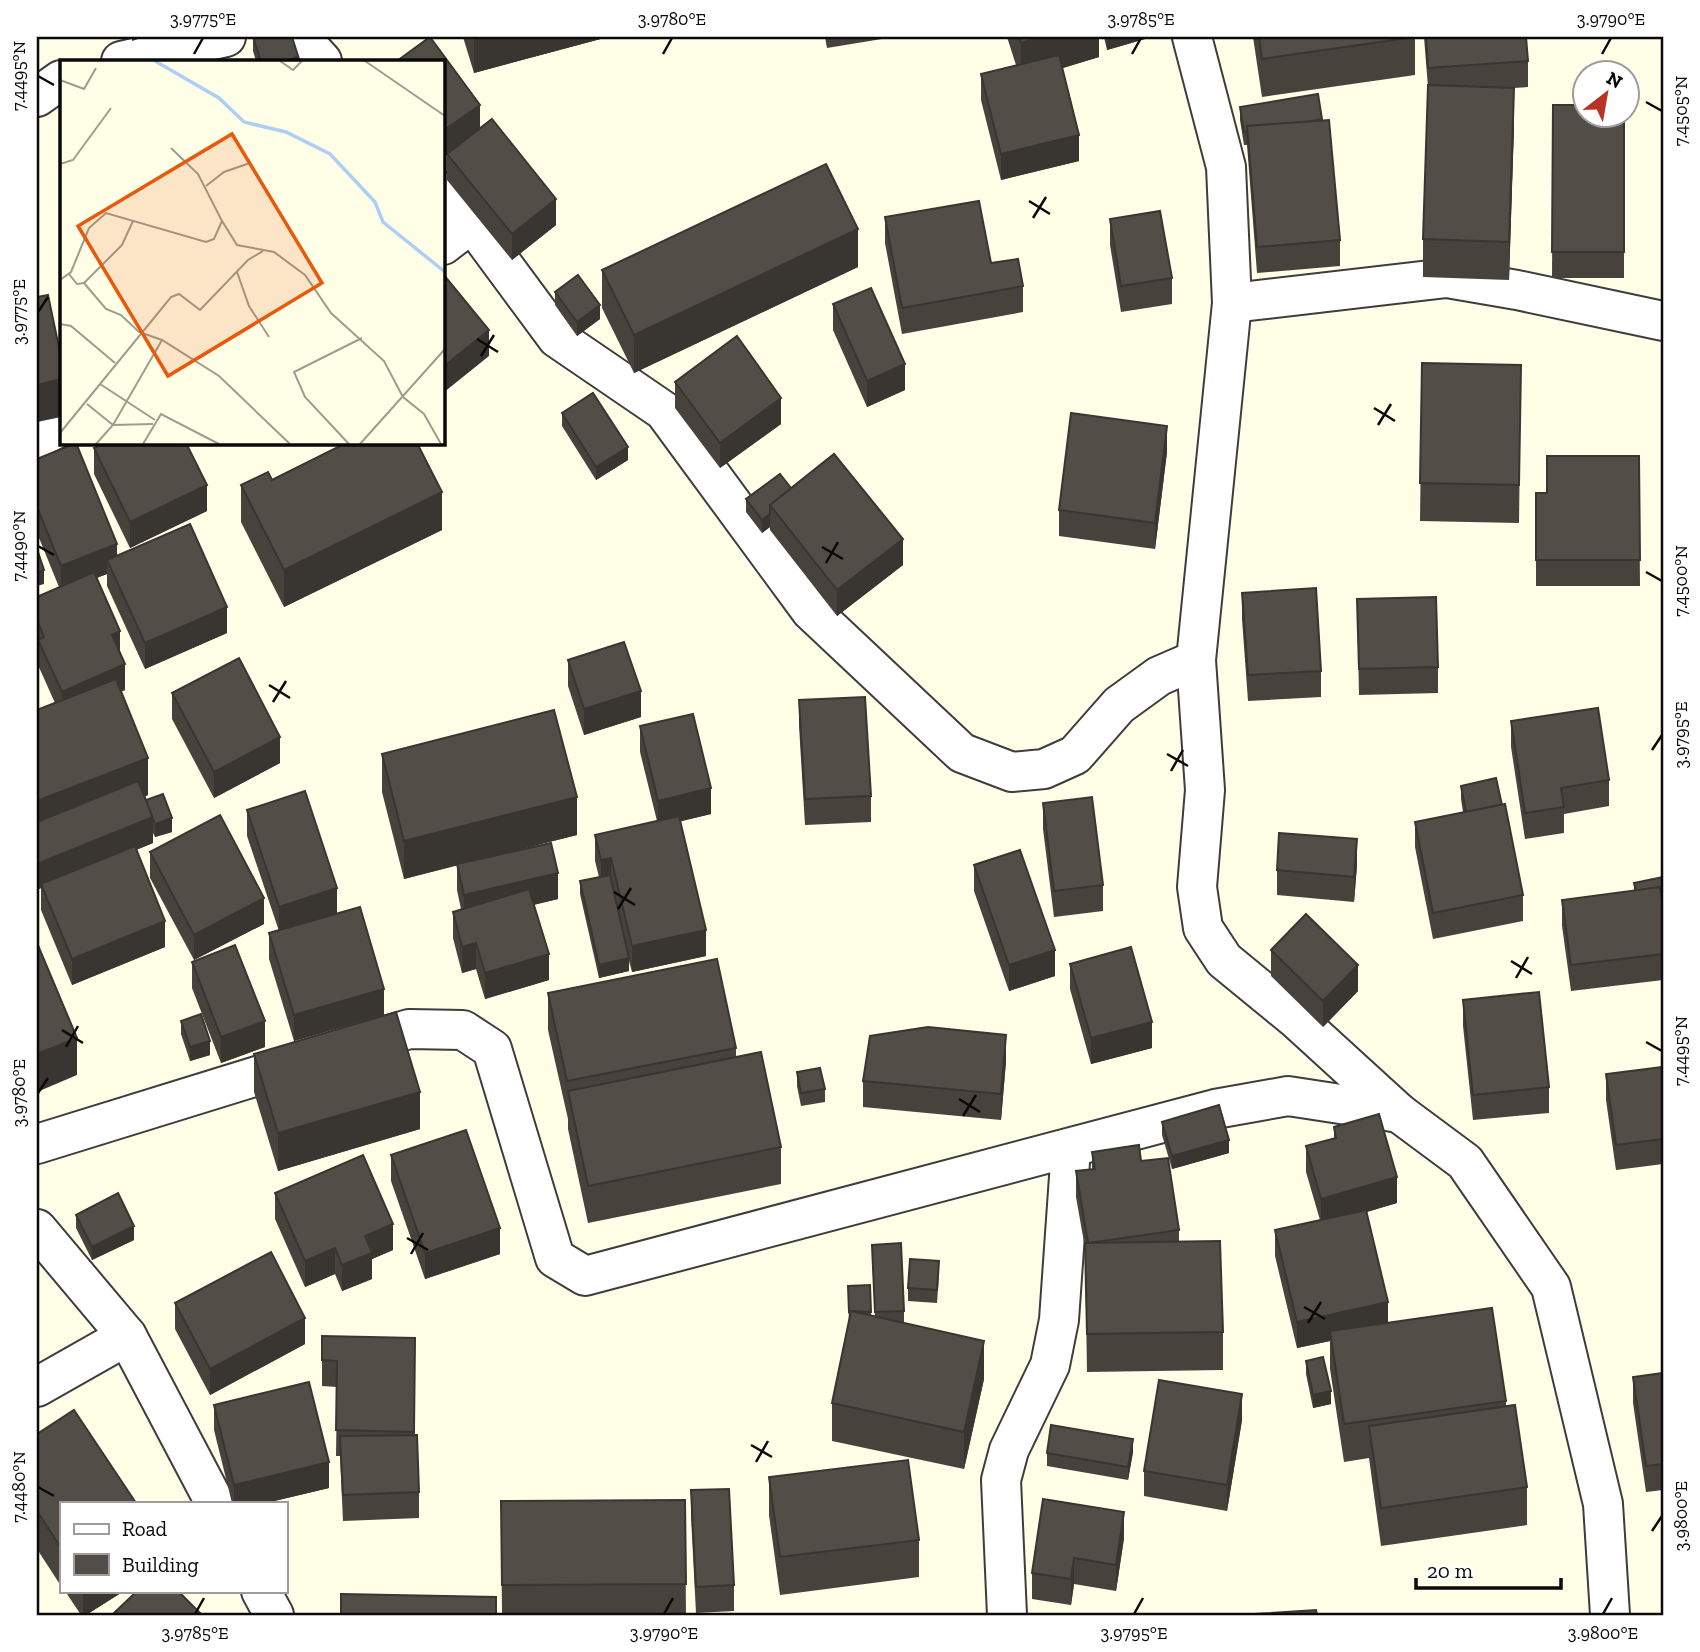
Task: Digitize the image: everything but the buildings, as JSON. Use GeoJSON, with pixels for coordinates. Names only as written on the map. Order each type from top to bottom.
{"type":"FeatureCollection","features":[{"type":"Feature","properties":{"kind":"street"},"geometry":{"type":"LineString","coordinates":[[125,60],[226,37]]}},
{"type":"Feature","properties":{"kind":"street"},"geometry":{"type":"LineString","coordinates":[[300,37],[321,60]]}},
{"type":"Feature","properties":{"kind":"street"},"geometry":{"type":"LineString","coordinates":[[1192,37],[1226,167],[1232,303],[1196,660],[1205,790],[1197,887],[1203,928],[1224,960],[1296,1019],[1399,1113],[1465,1162],[1551,1287],[1603,1503],[1610,1615]]}},
{"type":"Feature","properties":{"kind":"street"},"geometry":{"type":"LineString","coordinates":[[37,97],[60,81]]}},
{"type":"Feature","properties":{"kind":"street"},"geometry":{"type":"LineString","coordinates":[[444,195],[457,234],[557,338],[664,411],[811,611],[962,753],[1012,772],[1044,769],[1075,755],[1119,705],[1159,676],[1196,660]]}},
{"type":"Feature","properties":{"kind":"street"},"geometry":{"type":"LineString","coordinates":[[1232,303],[1447,278],[1663,321]]}},
{"type":"Feature","properties":{"kind":"street"},"geometry":{"type":"LineString","coordinates":[[37,439],[60,427]]}},
{"type":"Feature","properties":{"kind":"street"},"geometry":{"type":"LineString","coordinates":[[37,1144],[409,1029],[463,1030],[492,1049],[555,1258],[585,1276],[1215,1109],[1288,1096],[1399,1113]]}},
{"type":"Feature","properties":{"kind":"street"},"geometry":{"type":"LineString","coordinates":[[1006,1615],[1002,1480],[1009,1450],[1050,1365],[1059,1320],[1071,1148]]}},
{"type":"Feature","properties":{"kind":"street"},"geometry":{"type":"LineString","coordinates":[[37,1229],[127,1336],[214,1502]]}},
{"type":"Feature","properties":{"kind":"street"},"geometry":{"type":"LineString","coordinates":[[37,1387],[127,1336]]}},
{"type":"Feature","properties":{"kind":"street"},"geometry":{"type":"LineString","coordinates":[[262,1592],[274,1615]]}}]}
